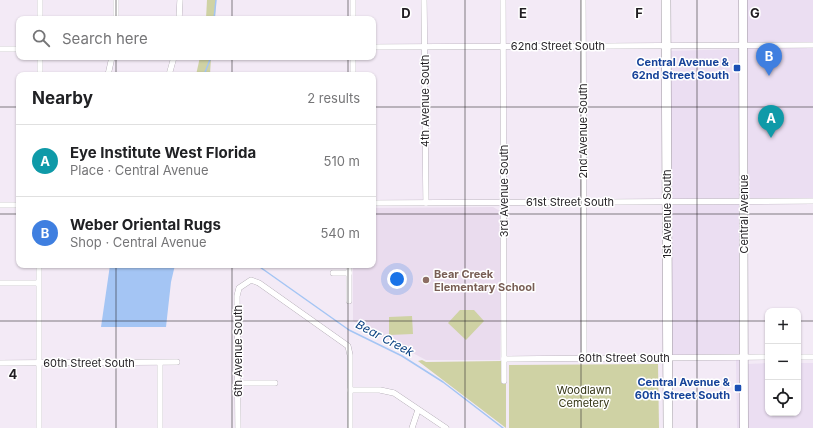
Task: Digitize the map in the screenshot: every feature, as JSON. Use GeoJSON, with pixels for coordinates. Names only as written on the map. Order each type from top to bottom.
{"type":"FeatureCollection","features":[{"type":"Feature","properties":{"kind":"main road","name":"1st Avenue South"},"geometry":{"type":"LineString","coordinates":[[666,0],[668,428]]}},
{"type":"Feature","properties":{"kind":"main road","name":"Central Avenue"},"geometry":{"type":"LineString","coordinates":[[743,0],[744,428]]}},
{"type":"Feature","properties":{"kind":"street"},"geometry":{"type":"LineString","coordinates":[[40,0],[40,16]]}},
{"type":"Feature","properties":{"kind":"street"},"geometry":{"type":"LineString","coordinates":[[116,0],[116,16]]}},
{"type":"Feature","properties":{"kind":"street"},"geometry":{"type":"LineString","coordinates":[[179,16],[180,0]]}},
{"type":"Feature","properties":{"kind":"street"},"geometry":{"type":"LineString","coordinates":[[353,0],[353,16]]}},
{"type":"Feature","properties":{"kind":"street","name":"4th Avenue South"},"geometry":{"type":"LineString","coordinates":[[424,0],[426,203]]}},
{"type":"Feature","properties":{"kind":"street","name":"3rd Avenue South"},"geometry":{"type":"LineString","coordinates":[[503,0],[504,381]]}},
{"type":"Feature","properties":{"kind":"street","name":"2nd Avenue South"},"geometry":{"type":"LineString","coordinates":[[583,0],[584,359]]}},
{"type":"Feature","properties":{"kind":"street","name":"62nd Street South"},"geometry":{"type":"LineString","coordinates":[[376,47],[813,46]]}},
{"type":"Feature","properties":{"kind":"street"},"geometry":{"type":"LineString","coordinates":[[0,49],[16,49]]}},
{"type":"Feature","properties":{"kind":"street"},"geometry":{"type":"LineString","coordinates":[[40,60],[40,72]]}},
{"type":"Feature","properties":{"kind":"street"},"geometry":{"type":"LineString","coordinates":[[109,72],[111,60]]}},
{"type":"Feature","properties":{"kind":"street"},"geometry":{"type":"LineString","coordinates":[[170,72],[173,60]]}},
{"type":"Feature","properties":{"kind":"street"},"geometry":{"type":"LineString","coordinates":[[353,60],[353,72]]}},
{"type":"Feature","properties":{"kind":"street","name":"61st Street South"},"geometry":{"type":"LineString","coordinates":[[376,203],[813,201]]}},
{"type":"Feature","properties":{"kind":"street"},"geometry":{"type":"LineString","coordinates":[[0,205],[16,205]]}},
{"type":"Feature","properties":{"kind":"street"},"geometry":{"type":"LineString","coordinates":[[39,268],[39,428]]}},
{"type":"Feature","properties":{"kind":"street"},"geometry":{"type":"LineString","coordinates":[[348,301],[350,268]]}},
{"type":"Feature","properties":{"kind":"street"},"geometry":{"type":"LineString","coordinates":[[333,273],[349,273]]}},
{"type":"Feature","properties":{"kind":"street","name":"6th Avenue South"},"geometry":{"type":"LineString","coordinates":[[238,428],[237,296],[239,288],[251,280],[259,282],[348,346],[350,355],[350,390]]}},
{"type":"Feature","properties":{"kind":"street"},"geometry":{"type":"LineString","coordinates":[[0,283],[38,283]]}},
{"type":"Feature","properties":{"kind":"street","name":"60th Street South"},"geometry":{"type":"LineString","coordinates":[[504,359],[765,357]]}},
{"type":"Feature","properties":{"kind":"street"},"geometry":{"type":"LineString","coordinates":[[801,357],[813,357]]}},
{"type":"Feature","properties":{"kind":"street"},"geometry":{"type":"LineString","coordinates":[[160,362],[160,428]]}},
{"type":"Feature","properties":{"kind":"street","name":"60th Street South"},"geometry":{"type":"LineString","coordinates":[[0,363],[177,362]]}},
{"type":"Feature","properties":{"kind":"street"},"geometry":{"type":"LineString","coordinates":[[238,383],[275,383]]}},
{"type":"Feature","properties":{"kind":"street"},"geometry":{"type":"LineString","coordinates":[[350,428],[350,390],[380,390],[394,393],[446,428]]}},
{"type":"Feature","properties":{"kind":"street"},"geometry":{"type":"LineString","coordinates":[[412,428],[418,410]]}},
{"type":"Feature","properties":{"kind":"shaded area"},"geometry":{"type":"Polygon","coordinates":[[[746,0],[813,0],[813,43],[746,43],[746,0]]]}},
{"type":"Feature","properties":{"kind":"shaded area"},"geometry":{"type":"Polygon","coordinates":[[[746,48],[813,48],[813,198],[747,199],[746,48]]]}},
{"type":"Feature","properties":{"kind":"shaded area"},"geometry":{"type":"Polygon","coordinates":[[[740,49],[741,199],[669,200],[669,51],[740,49]]]}},
{"type":"Feature","properties":{"kind":"shaded area"},"geometry":{"type":"Polygon","coordinates":[[[741,204],[741,354],[670,355],[670,205],[741,204]]]}},
{"type":"Feature","properties":{"kind":"shaded area","name":"Bear Creek Elementary School"},"geometry":{"type":"Polygon","coordinates":[[[493,207],[500,211],[500,360],[426,360],[353,321],[353,268],[376,268],[376,208],[493,207]]]}},
{"type":"Feature","properties":{"kind":"shaded area"},"geometry":{"type":"Polygon","coordinates":[[[736,360],[741,360],[741,428],[737,428],[736,360]]]}},
{"type":"Feature","properties":{"kind":"shaded area"},"geometry":{"type":"Polygon","coordinates":[[[765,363],[765,416],[801,416],[801,363],[813,363],[813,428],[747,428],[747,364],[765,363]]]}},
{"type":"Feature","properties":{"kind":"green space"},"geometry":{"type":"Polygon","coordinates":[[[207,0],[216,0],[215,16],[206,16],[207,0]]]}},
{"type":"Feature","properties":{"kind":"green space"},"geometry":{"type":"Polygon","coordinates":[[[199,60],[211,60],[210,72],[197,72],[199,60]]]}},
{"type":"Feature","properties":{"kind":"green space"},"geometry":{"type":"Polygon","coordinates":[[[460,310],[474,310],[484,321],[466,340],[448,323],[460,310]]]}},
{"type":"Feature","properties":{"kind":"green space"},"geometry":{"type":"Polygon","coordinates":[[[412,316],[413,334],[389,335],[389,317],[412,316]]]}},
{"type":"Feature","properties":{"kind":"green space"},"geometry":{"type":"Polygon","coordinates":[[[422,360],[426,362],[501,361],[501,383],[506,384],[506,428],[418,361],[422,360]]]}},
{"type":"Feature","properties":{"kind":"green space","name":"Woodlawn Cemetery"},"geometry":{"type":"Polygon","coordinates":[[[658,364],[659,428],[509,428],[509,365],[658,364]]]}},
{"type":"Feature","properties":{"kind":"water"},"geometry":{"type":"Polygon","coordinates":[[[110,268],[174,268],[171,282],[166,327],[101,327],[110,268]]]}},
{"type":"Feature","properties":{"kind":"waterway","name":"Bear Creek"},"geometry":{"type":"LineString","coordinates":[[214,16],[216,0]]}},
{"type":"Feature","properties":{"kind":"waterway","name":"Bear Creek"},"geometry":{"type":"LineString","coordinates":[[205,72],[210,60]]}},
{"type":"Feature","properties":{"kind":"waterway","name":"Bear Creek"},"geometry":{"type":"LineString","coordinates":[[261,268],[349,330],[402,356],[443,382],[503,428]]}},
{"type":"Feature","properties":{"kind":"place","name":"Central Avenue & 62nd Street South"},"geometry":{"type":"Point","coordinates":[737,68]}},
{"type":"Feature","properties":{"kind":"place","name":"Weber Oriental Rugs"},"geometry":{"type":"Point","coordinates":[769,76]}},
{"type":"Feature","properties":{"kind":"place","name":"Eye Institute West Florida"},"geometry":{"type":"Point","coordinates":[771,138]}},
{"type":"Feature","properties":{"kind":"place","name":"Bear Creek Elementary School"},"geometry":{"type":"Point","coordinates":[426,280]}},
{"type":"Feature","properties":{"kind":"place","name":"Central Avenue & 60th Street South"},"geometry":{"type":"Point","coordinates":[738,388]}}]}
